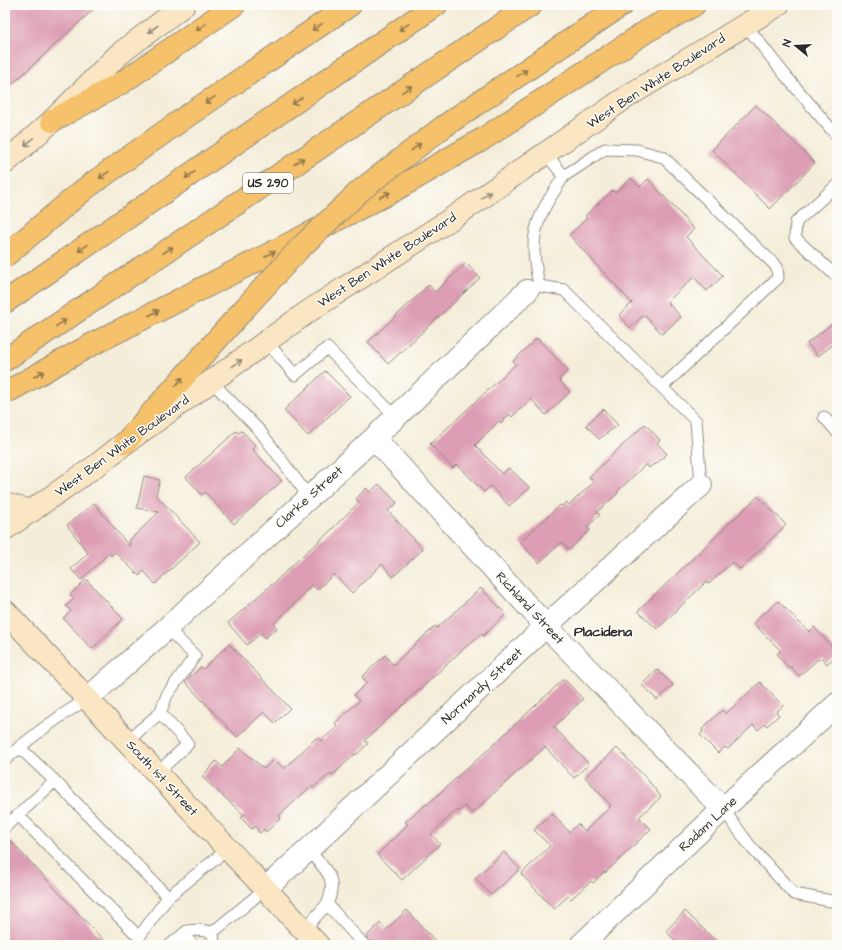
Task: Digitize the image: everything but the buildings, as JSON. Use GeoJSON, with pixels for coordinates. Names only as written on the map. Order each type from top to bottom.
{"type":"FeatureCollection","features":[{"type":"Feature","properties":{"kind":"highway"},"geometry":{"type":"LineString","coordinates":[[52,121],[123,82],[234,5]]}},
{"type":"Feature","properties":{"kind":"highway"},"geometry":{"type":"LineString","coordinates":[[5,256],[86,188],[187,116],[350,5]]}},
{"type":"Feature","properties":{"kind":"highway"},"geometry":{"type":"LineString","coordinates":[[5,302],[436,5]]}},
{"type":"Feature","properties":{"kind":"highway","name":"US 290"},"geometry":{"type":"LineString","coordinates":[[5,360],[531,5]]}},
{"type":"Feature","properties":{"kind":"highway"},"geometry":{"type":"LineString","coordinates":[[125,443],[300,248],[361,190],[443,127],[622,5]]}},
{"type":"Feature","properties":{"kind":"highway"},"geometry":{"type":"LineString","coordinates":[[5,393],[89,346],[393,191],[483,139],[647,31],[694,5]]}},
{"type":"Feature","properties":{"kind":"main road"},"geometry":{"type":"LineString","coordinates":[[5,163],[52,121],[118,55],[184,5]]}},
{"type":"Feature","properties":{"kind":"main road","name":"West Ben White Boulevard"},"geometry":{"type":"LineString","coordinates":[[5,529],[97,465],[125,443],[309,311],[454,217],[628,96],[778,5]]}},
{"type":"Feature","properties":{"kind":"main road"},"geometry":{"type":"LineString","coordinates":[[5,504],[32,511]]}},
{"type":"Feature","properties":{"kind":"main road","name":"South 1st Street"},"geometry":{"type":"LineString","coordinates":[[5,611],[311,938]]}},
{"type":"Feature","properties":{"kind":"street","name":"Clarke Street"},"geometry":{"type":"LineString","coordinates":[[87,699],[310,497],[533,288]]}},
{"type":"Feature","properties":{"kind":"street","name":"Richland Street"},"geometry":{"type":"LineString","coordinates":[[374,438],[546,626],[723,809]]}},
{"type":"Feature","properties":{"kind":"street","name":"Normandy Street"},"geometry":{"type":"LineString","coordinates":[[265,889],[546,626],[701,485]]}},
{"type":"Feature","properties":{"kind":"street","name":"Radam Lane"},"geometry":{"type":"LineString","coordinates":[[580,945],[723,809],[837,704]]}},
{"type":"Feature","properties":{"kind":"lane"},"geometry":{"type":"LineString","coordinates":[[745,24],[785,75],[837,136]]}},
{"type":"Feature","properties":{"kind":"lane"},"geometry":{"type":"LineString","coordinates":[[662,387],[778,278],[777,268],[663,157],[637,150],[605,150],[564,176],[544,206],[536,231],[533,288],[564,290],[696,421],[701,485]]}},
{"type":"Feature","properties":{"kind":"lane"},"geometry":{"type":"LineString","coordinates":[[546,154],[564,176]]}},
{"type":"Feature","properties":{"kind":"lane"},"geometry":{"type":"LineString","coordinates":[[837,185],[796,222],[795,238],[837,276]]}},
{"type":"Feature","properties":{"kind":"lane"},"geometry":{"type":"LineString","coordinates":[[266,342],[294,375],[328,348],[396,417]]}},
{"type":"Feature","properties":{"kind":"lane"},"geometry":{"type":"LineString","coordinates":[[211,381],[260,431],[310,497]]}},
{"type":"Feature","properties":{"kind":"lane"},"geometry":{"type":"LineString","coordinates":[[824,417],[837,432]]}},
{"type":"Feature","properties":{"kind":"lane"},"geometry":{"type":"LineString","coordinates":[[127,740],[160,713],[167,695],[196,656],[167,628]]}},
{"type":"Feature","properties":{"kind":"lane"},"geometry":{"type":"LineString","coordinates":[[5,760],[55,719],[87,699]]}},
{"type":"Feature","properties":{"kind":"lane"},"geometry":{"type":"LineString","coordinates":[[157,773],[188,744],[160,713]]}},
{"type":"Feature","properties":{"kind":"lane"},"geometry":{"type":"LineString","coordinates":[[19,747],[168,897]]}},
{"type":"Feature","properties":{"kind":"lane"},"geometry":{"type":"LineString","coordinates":[[5,828],[55,782]]}},
{"type":"Feature","properties":{"kind":"lane"},"geometry":{"type":"LineString","coordinates":[[723,809],[751,846],[794,894],[837,902]]}},
{"type":"Feature","properties":{"kind":"lane"},"geometry":{"type":"LineString","coordinates":[[18,815],[136,941],[168,897],[228,849]]}},
{"type":"Feature","properties":{"kind":"lane"},"geometry":{"type":"LineString","coordinates":[[308,850],[325,869],[332,880],[331,896],[311,938]]}},
{"type":"Feature","properties":{"kind":"lane"},"geometry":{"type":"LineString","coordinates":[[170,945],[186,931],[198,930],[213,932],[265,889]]}},
{"type":"Feature","properties":{"kind":"lane"},"geometry":{"type":"LineString","coordinates":[[327,904],[364,945]]}},
{"type":"Feature","properties":{"kind":"lane"},"geometry":{"type":"LineString","coordinates":[[213,932],[214,945]]}},
{"type":"Feature","properties":{"kind":"lane"},"geometry":{"type":"LineString","coordinates":[[182,934],[193,945]]}},
{"type":"Feature","properties":{"kind":"district","name":"Placidena"},"geometry":{"type":"Point","coordinates":[603,632]}}]}
